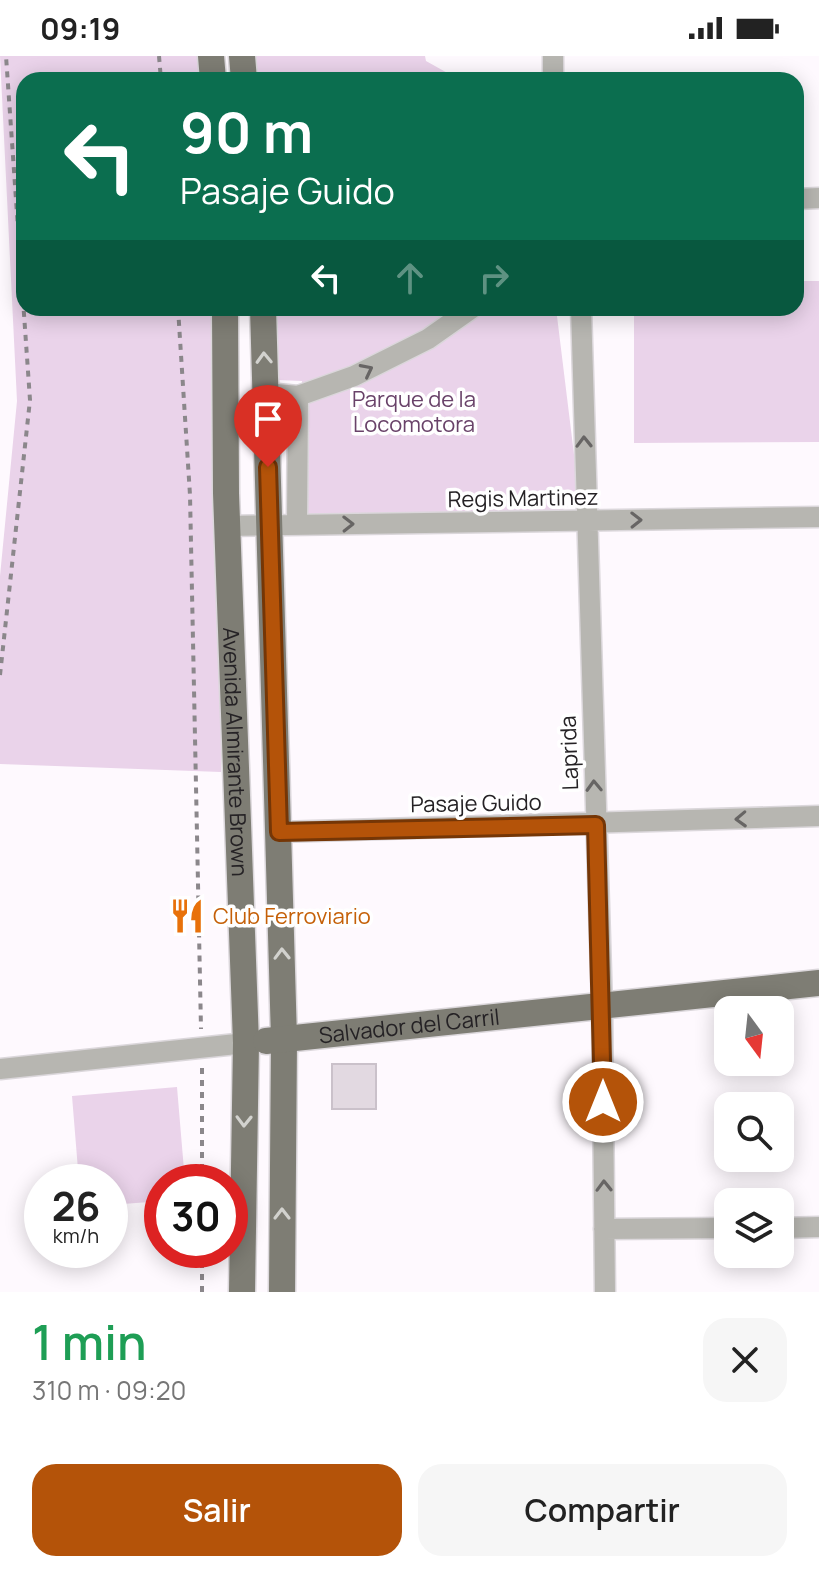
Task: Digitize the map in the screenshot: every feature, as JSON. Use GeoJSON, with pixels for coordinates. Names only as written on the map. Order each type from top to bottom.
{"type":"FeatureCollection","features":[{"type":"Feature","properties":{"kind":"main road","name":"Avenida Almirante Brown"},"geometry":{"type":"LineString","coordinates":[[225,316],[227,526],[246,1043],[242,1292]]}},
{"type":"Feature","properties":{"kind":"main road","name":"Avenida Almirante Brown"},"geometry":{"type":"LineString","coordinates":[[263,316],[284,1039],[282,1292]]}},
{"type":"Feature","properties":{"kind":"main road","name":"Salvador del Carril"},"geometry":{"type":"LineString","coordinates":[[246,1043],[819,983]]}},
{"type":"Feature","properties":{"kind":"street"},"geometry":{"type":"LineString","coordinates":[[266,393],[298,396],[354,376],[428,339],[461,316]]}},
{"type":"Feature","properties":{"kind":"street","name":"Laprida"},"geometry":{"type":"LineString","coordinates":[[581,316],[602,1006],[605,1292]]}},
{"type":"Feature","properties":{"kind":"street"},"geometry":{"type":"LineString","coordinates":[[297,524],[298,396]]}},
{"type":"Feature","properties":{"kind":"street","name":"Regis Martinez"},"geometry":{"type":"LineString","coordinates":[[227,526],[819,517]]}},
{"type":"Feature","properties":{"kind":"street","name":"Pasaje Guido"},"geometry":{"type":"LineString","coordinates":[[279,832],[819,816]]}},
{"type":"Feature","properties":{"kind":"street","name":"Salvador del Carril"},"geometry":{"type":"LineString","coordinates":[[0,1069],[246,1043]]}},
{"type":"Feature","properties":{"kind":"street"},"geometry":{"type":"LineString","coordinates":[[794,1228],[819,1227]]}},
{"type":"Feature","properties":{"kind":"street"},"geometry":{"type":"LineString","coordinates":[[604,1229],[714,1228]]}},
{"type":"Feature","properties":{"kind":"path"},"geometry":{"type":"LineString","coordinates":[[6,56],[16,199]]}},
{"type":"Feature","properties":{"kind":"path"},"geometry":{"type":"LineString","coordinates":[[0,675],[30,400],[24,316]]}},
{"type":"Feature","properties":{"kind":"path"},"geometry":{"type":"LineString","coordinates":[[179,316],[190,495],[202,1164]]}},
{"type":"Feature","properties":{"kind":"path"},"geometry":{"type":"LineString","coordinates":[[202,1268],[202,1292]]}},
{"type":"Feature","properties":{"kind":"green space"},"geometry":{"type":"Polygon","coordinates":[[[0,56],[205,56],[206,72],[16,72],[16,316],[219,316],[221,772],[0,764],[0,576],[17,401],[0,56]]]}},
{"type":"Feature","properties":{"kind":"green space"},"geometry":{"type":"Polygon","coordinates":[[[247,56],[425,56],[426,61],[446,72],[249,72],[247,56]]]}},
{"type":"Feature","properties":{"kind":"green space"},"geometry":{"type":"Polygon","coordinates":[[[804,281],[819,281],[819,442],[634,443],[634,316],[804,316],[804,281]]]}},
{"type":"Feature","properties":{"kind":"green space","name":"Parque de la Locomotora"},"geometry":{"type":"Polygon","coordinates":[[[268,316],[557,316],[578,487],[576,500],[559,513],[303,518],[302,381],[277,380],[268,316]]]}},
{"type":"Feature","properties":{"kind":"green space"},"geometry":{"type":"Polygon","coordinates":[[[177,1087],[183,1164],[144,1164],[144,1202],[128,1204],[128,1164],[78,1164],[72,1096],[177,1087]]]}},
{"type":"Feature","properties":{"kind":"building"},"geometry":{"type":"Polygon","coordinates":[[[332,1064],[376,1064],[376,1109],[332,1109],[332,1064]]]}},
{"type":"Feature","properties":{"kind":"place","name":"Club Ferroviario"},"geometry":{"type":"Point","coordinates":[187,916]}},
{"type":"Feature","properties":{"kind":"route"},"geometry":{"type":"LineString","coordinates":[[268,467],[279,832],[596,825],[603,1102]]}}]}
